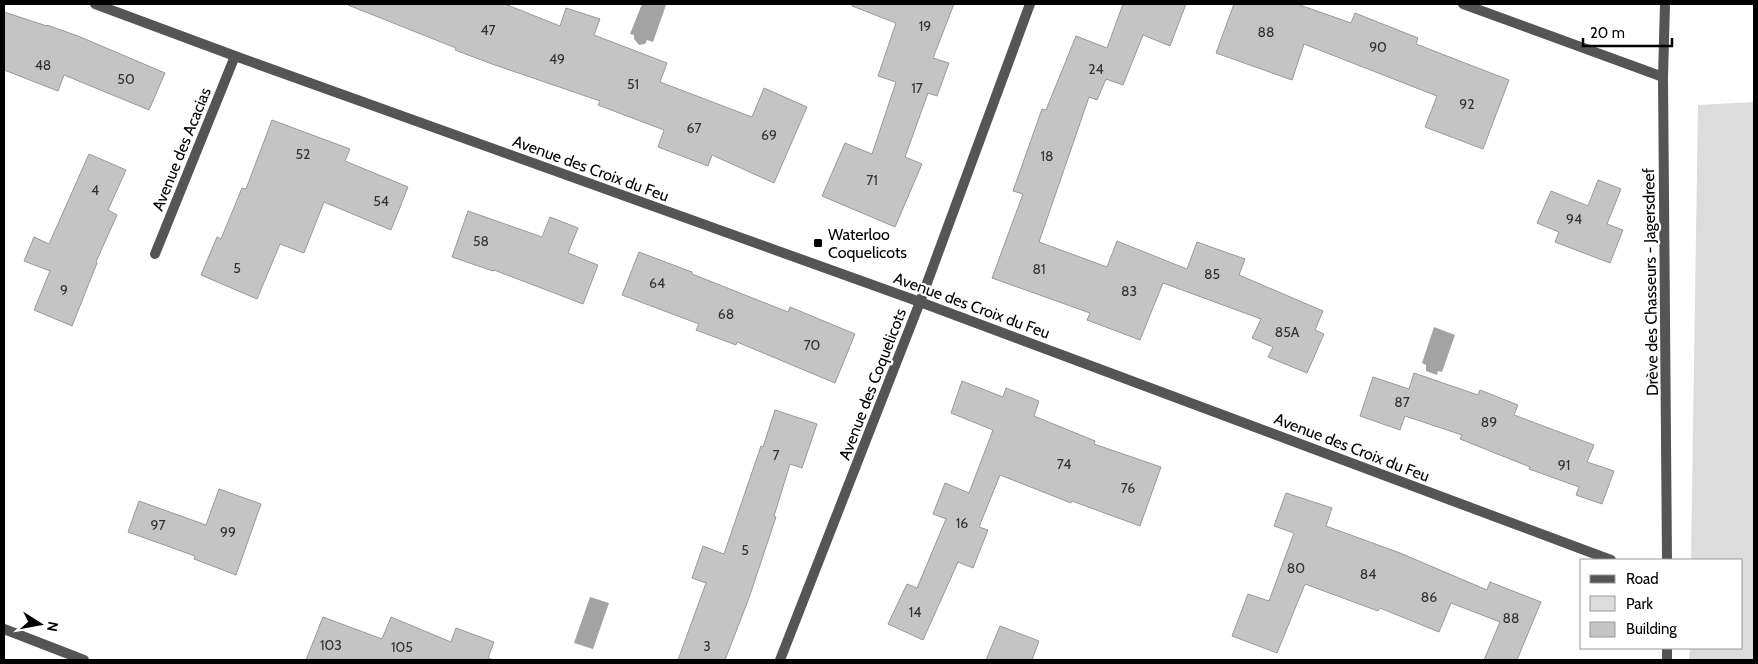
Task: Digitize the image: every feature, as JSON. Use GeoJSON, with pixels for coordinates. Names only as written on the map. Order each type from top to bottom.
{"type":"FeatureCollection","features":[{"type":"Feature","properties":{"kind":"street","name":"Avenue des Croix du Feu"},"geometry":{"type":"LineString","coordinates":[[95,4],[920,302],[1607,559]]}},
{"type":"Feature","properties":{"kind":"street","name":"Avenue des Coquelicots"},"geometry":{"type":"LineString","coordinates":[[780,660],[920,302],[1030,4]]}},
{"type":"Feature","properties":{"kind":"street"},"geometry":{"type":"LineString","coordinates":[[1463,4],[1663,77]]}},
{"type":"Feature","properties":{"kind":"street","name":"Drève des Chasseurs - Jagersdreef"},"geometry":{"type":"LineString","coordinates":[[1665,4],[1663,77],[1667,559]]}},
{"type":"Feature","properties":{"kind":"street","name":"Avenue des Acacias"},"geometry":{"type":"LineString","coordinates":[[155,254],[235,56]]}},
{"type":"Feature","properties":{"kind":"street"},"geometry":{"type":"LineString","coordinates":[[4,629],[84,660]]}},
{"type":"Feature","properties":{"kind":"green space"},"geometry":{"type":"Polygon","coordinates":[[[1754,102],[1754,660],[1689,660],[1690,649],[1743,649],[1743,559],[1691,559],[1698,105],[1754,102]]]}},
{"type":"Feature","properties":{"kind":"shaded area"},"geometry":{"type":"Polygon","coordinates":[[[642,4],[666,5],[653,42],[647,40],[645,44],[639,45],[634,39],[634,35],[630,34],[642,4]]]}},
{"type":"Feature","properties":{"kind":"shaded area"},"geometry":{"type":"Polygon","coordinates":[[[1434,327],[1455,335],[1442,372],[1438,371],[1437,375],[1426,371],[1426,365],[1422,363],[1434,327]]]}},
{"type":"Feature","properties":{"kind":"shaded area"},"geometry":{"type":"Polygon","coordinates":[[[590,597],[609,603],[593,649],[574,643],[590,597]]]}},
{"type":"Feature","properties":{"kind":"building"},"geometry":{"type":"Polygon","coordinates":[[[348,4],[505,4],[560,26],[566,8],[600,19],[594,35],[667,63],[660,82],[752,117],[764,88],[807,107],[774,183],[712,155],[708,166],[658,147],[664,130],[598,105],[600,101],[455,50],[456,48],[348,4]]]}},
{"type":"Feature","properties":{"kind":"building"},"geometry":{"type":"Polygon","coordinates":[[[852,4],[954,4],[933,58],[949,63],[937,96],[928,93],[905,157],[922,164],[895,227],[822,196],[845,143],[872,154],[896,82],[878,76],[896,23],[852,6],[852,4]]]}},
{"type":"Feature","properties":{"kind":"building"},"geometry":{"type":"Polygon","coordinates":[[[1123,4],[1186,4],[1170,46],[1143,35],[1123,85],[1106,79],[1097,100],[1089,97],[1039,242],[1107,267],[1117,241],[1187,269],[1197,242],[1245,259],[1239,275],[1323,311],[1315,330],[1324,334],[1307,373],[1268,357],[1273,347],[1252,338],[1261,319],[1163,283],[1140,340],[1087,320],[1090,313],[992,278],[1023,194],[1013,191],[1042,109],[1046,110],[1076,36],[1107,48],[1123,4]]]}},
{"type":"Feature","properties":{"kind":"building"},"geometry":{"type":"Polygon","coordinates":[[[1234,4],[1297,4],[1351,23],[1355,13],[1418,38],[1416,44],[1509,80],[1483,149],[1425,127],[1437,96],[1304,44],[1292,80],[1216,53],[1234,4]]]}},
{"type":"Feature","properties":{"kind":"building"},"geometry":{"type":"Polygon","coordinates":[[[4,12],[78,36],[165,73],[149,110],[64,75],[58,91],[4,70],[4,12]]]}},
{"type":"Feature","properties":{"kind":"building"},"geometry":{"type":"Polygon","coordinates":[[[272,120],[350,149],[345,161],[408,187],[391,230],[324,202],[304,253],[280,244],[257,299],[201,275],[217,237],[221,239],[242,188],[246,189],[272,120]]]}},
{"type":"Feature","properties":{"kind":"building"},"geometry":{"type":"Polygon","coordinates":[[[89,154],[126,170],[108,210],[117,215],[96,262],[72,326],[34,310],[50,271],[24,261],[34,237],[49,244],[89,154]]]}},
{"type":"Feature","properties":{"kind":"building"},"geometry":{"type":"Polygon","coordinates":[[[1598,180],[1621,189],[1607,224],[1623,230],[1610,263],[1555,242],[1559,232],[1537,223],[1551,191],[1588,206],[1598,180]]]}},
{"type":"Feature","properties":{"kind":"building"},"geometry":{"type":"Polygon","coordinates":[[[468,211],[542,237],[550,217],[578,228],[568,253],[598,265],[583,304],[494,270],[452,257],[468,211]]]}},
{"type":"Feature","properties":{"kind":"building"},"geometry":{"type":"Polygon","coordinates":[[[639,252],[788,312],[790,307],[855,334],[835,383],[737,342],[736,345],[696,330],[699,324],[622,295],[639,252]]]}},
{"type":"Feature","properties":{"kind":"building"},"geometry":{"type":"Polygon","coordinates":[[[1414,373],[1478,395],[1480,390],[1518,405],[1514,415],[1594,445],[1587,462],[1614,471],[1602,504],[1576,495],[1579,487],[1529,469],[1530,467],[1460,439],[1462,435],[1405,416],[1400,430],[1360,416],[1373,377],[1409,389],[1414,373]]]}},
{"type":"Feature","properties":{"kind":"building"},"geometry":{"type":"Polygon","coordinates":[[[962,381],[1003,397],[1006,388],[1039,401],[1034,416],[1095,441],[1094,444],[1161,467],[1140,526],[1072,501],[1071,503],[1000,475],[979,527],[988,530],[973,568],[958,562],[923,640],[888,624],[907,584],[917,588],[946,519],[933,514],[945,483],[969,493],[993,430],[951,413],[962,381]]]}},
{"type":"Feature","properties":{"kind":"building"},"geometry":{"type":"Polygon","coordinates":[[[775,410],[817,424],[802,468],[790,464],[774,516],[776,517],[749,598],[725,660],[678,660],[706,583],[692,578],[703,546],[724,554],[775,410]]]}},
{"type":"Feature","properties":{"kind":"building"},"geometry":{"type":"Polygon","coordinates":[[[219,489],[261,504],[236,575],[194,559],[195,556],[128,532],[139,501],[206,525],[219,489]]]}},
{"type":"Feature","properties":{"kind":"building"},"geometry":{"type":"Polygon","coordinates":[[[1286,493],[1332,508],[1326,526],[1400,553],[1487,590],[1490,582],[1541,602],[1517,660],[1484,660],[1500,622],[1451,603],[1439,632],[1380,608],[1378,611],[1305,584],[1277,653],[1232,636],[1248,594],[1269,601],[1294,533],[1274,526],[1286,493]]]}},
{"type":"Feature","properties":{"kind":"building"},"geometry":{"type":"Polygon","coordinates":[[[323,617],[382,639],[391,617],[451,642],[456,628],[494,642],[488,658],[493,660],[306,660],[323,617]]]}},
{"type":"Feature","properties":{"kind":"building"},"geometry":{"type":"Polygon","coordinates":[[[1000,626],[1039,641],[1032,660],[986,660],[1000,626]]]}},
{"type":"Feature","properties":{"kind":"place","name":"Waterloo Coquelicots"},"geometry":{"type":"Point","coordinates":[818,243]}}]}
